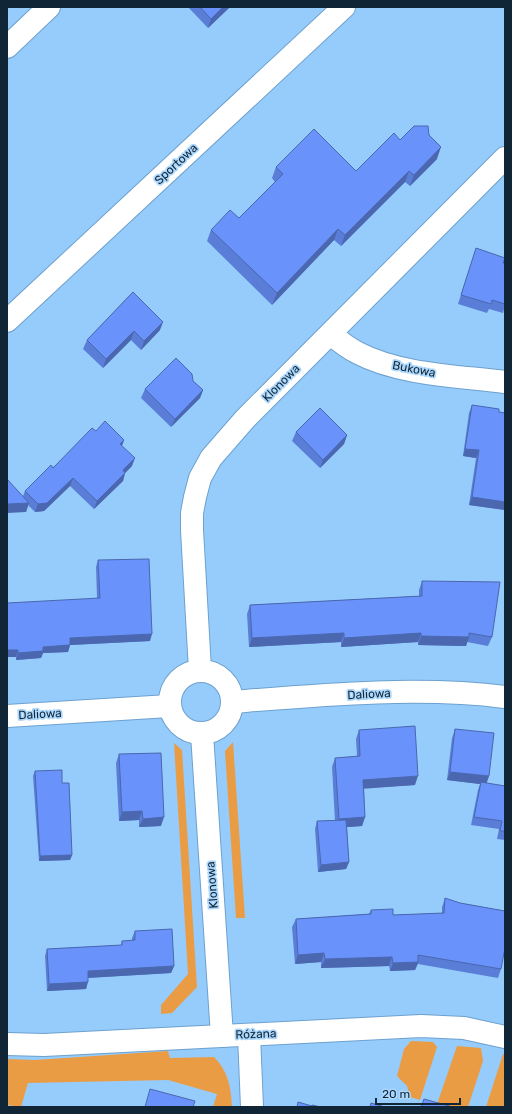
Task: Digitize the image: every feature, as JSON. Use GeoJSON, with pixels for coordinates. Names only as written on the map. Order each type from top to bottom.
{"type":"FeatureCollection","features":[{"type":"Feature","properties":{"kind":"street"},"geometry":{"type":"LineString","coordinates":[[7,47],[49,7]]}},
{"type":"Feature","properties":{"kind":"street","name":"Sportowa"},"geometry":{"type":"LineString","coordinates":[[7,321],[344,7]]}},
{"type":"Feature","properties":{"kind":"street","name":"Klonowa"},"geometry":{"type":"LineString","coordinates":[[200,670],[192,513],[200,478],[211,458],[225,440],[505,158]]}},
{"type":"Feature","properties":{"kind":"street","name":"Bukowa"},"geometry":{"type":"LineString","coordinates":[[331,334],[346,347],[359,354],[390,365],[413,370],[505,382]]}},
{"type":"Feature","properties":{"kind":"street"},"geometry":{"type":"LineString","coordinates":[[200,670],[218,675],[230,690],[232,702],[230,713],[223,725],[213,731],[202,734],[190,732],[179,726],[172,716],[169,706],[170,694],[176,683],[185,675],[200,670]]}},
{"type":"Feature","properties":{"kind":"street","name":"Daliowa"},"geometry":{"type":"LineString","coordinates":[[232,702],[417,692],[456,692],[505,697]]}},
{"type":"Feature","properties":{"kind":"street","name":"Daliowa"},"geometry":{"type":"LineString","coordinates":[[7,716],[169,706]]}},
{"type":"Feature","properties":{"kind":"street","name":"Klonowa"},"geometry":{"type":"LineString","coordinates":[[202,734],[222,1036]]}},
{"type":"Feature","properties":{"kind":"street","name":"Różana"},"geometry":{"type":"LineString","coordinates":[[7,1044],[44,1045],[421,1026],[464,1028],[505,1037]]}},
{"type":"Feature","properties":{"kind":"street"},"geometry":{"type":"LineString","coordinates":[[249,1035],[252,1107]]}},
{"type":"Feature","properties":{"kind":"shaded area"},"geometry":{"type":"Polygon","coordinates":[[[233,742],[245,918],[236,918],[225,751],[233,742]]]}},
{"type":"Feature","properties":{"kind":"shaded area"},"geometry":{"type":"Polygon","coordinates":[[[174,743],[182,750],[197,987],[172,1013],[161,1014],[161,1005],[188,974],[174,743]]]}},
{"type":"Feature","properties":{"kind":"shaded area"},"geometry":{"type":"Polygon","coordinates":[[[411,1041],[433,1042],[437,1047],[420,1100],[410,1097],[407,1086],[397,1076],[404,1049],[411,1041]]]}},
{"type":"Feature","properties":{"kind":"shaded area"},"geometry":{"type":"Polygon","coordinates":[[[457,1046],[481,1048],[483,1061],[468,1107],[436,1107],[457,1046]]]}},
{"type":"Feature","properties":{"kind":"shaded area"},"geometry":{"type":"Polygon","coordinates":[[[168,1051],[170,1058],[214,1057],[219,1062],[226,1074],[231,1093],[232,1107],[213,1107],[217,1094],[168,1080],[28,1083],[21,1107],[7,1105],[7,1059],[35,1060],[168,1051]]]}},
{"type":"Feature","properties":{"kind":"shaded area"},"geometry":{"type":"Polygon","coordinates":[[[503,1054],[505,1055],[505,1107],[486,1107],[503,1054]]]}},
{"type":"Feature","properties":{"kind":"building"},"geometry":{"type":"Polygon","coordinates":[[[200,7],[223,7],[211,19],[200,7]]]}},
{"type":"Feature","properties":{"kind":"building"},"geometry":{"type":"Polygon","coordinates":[[[414,126],[428,126],[429,135],[441,147],[414,175],[409,171],[345,235],[338,229],[277,293],[211,230],[230,210],[239,218],[283,174],[276,167],[314,129],[356,171],[394,133],[400,140],[414,126]]]}},
{"type":"Feature","properties":{"kind":"building"},"geometry":{"type":"Polygon","coordinates":[[[476,248],[505,258],[503,263],[505,263],[505,304],[492,300],[491,304],[461,295],[476,248]]]}},
{"type":"Feature","properties":{"kind":"building"},"geometry":{"type":"Polygon","coordinates":[[[133,292],[163,322],[144,341],[134,331],[106,359],[87,340],[133,292]]]}},
{"type":"Feature","properties":{"kind":"building"},"geometry":{"type":"Polygon","coordinates":[[[176,358],[192,374],[193,381],[203,390],[175,419],[145,389],[176,358]]]}},
{"type":"Feature","properties":{"kind":"building"},"geometry":{"type":"Polygon","coordinates":[[[472,405],[499,409],[499,412],[505,413],[505,502],[472,497],[479,450],[465,449],[472,405]]]}},
{"type":"Feature","properties":{"kind":"building"},"geometry":{"type":"Polygon","coordinates":[[[320,408],[347,435],[323,460],[296,432],[320,408]]]}},
{"type":"Feature","properties":{"kind":"building"},"geometry":{"type":"Polygon","coordinates":[[[105,421],[124,440],[120,444],[135,458],[123,470],[125,473],[97,501],[73,478],[47,503],[38,504],[25,491],[51,465],[53,468],[92,428],[96,431],[105,421]]]}},
{"type":"Feature","properties":{"kind":"building"},"geometry":{"type":"Polygon","coordinates":[[[7,479],[29,503],[7,504],[7,479]]]}},
{"type":"Feature","properties":{"kind":"building"},"geometry":{"type":"Polygon","coordinates":[[[149,559],[152,634],[70,638],[70,645],[43,647],[43,651],[18,653],[18,650],[7,650],[7,603],[100,598],[98,560],[149,559]]]}},
{"type":"Feature","properties":{"kind":"building"},"geometry":{"type":"Polygon","coordinates":[[[422,581],[500,582],[492,637],[469,633],[469,637],[421,636],[421,633],[344,638],[344,633],[252,638],[250,605],[422,596],[422,581]]]}},
{"type":"Feature","properties":{"kind":"building"},"geometry":{"type":"Polygon","coordinates":[[[415,726],[418,776],[363,780],[365,817],[339,819],[335,758],[360,756],[359,730],[415,726]]]}},
{"type":"Feature","properties":{"kind":"building"},"geometry":{"type":"Polygon","coordinates":[[[455,729],[494,733],[489,776],[450,772],[455,729]]]}},
{"type":"Feature","properties":{"kind":"building"},"geometry":{"type":"Polygon","coordinates":[[[161,753],[164,817],[143,819],[142,811],[122,812],[119,754],[161,753]]]}},
{"type":"Feature","properties":{"kind":"building"},"geometry":{"type":"Polygon","coordinates":[[[62,770],[62,783],[69,783],[72,855],[40,856],[35,771],[62,770]]]}},
{"type":"Feature","properties":{"kind":"building"},"geometry":{"type":"Polygon","coordinates":[[[481,782],[505,786],[505,831],[500,831],[502,821],[474,817],[481,782]]]}},
{"type":"Feature","properties":{"kind":"building"},"geometry":{"type":"Polygon","coordinates":[[[346,820],[349,862],[321,865],[317,821],[346,820]]]}},
{"type":"Feature","properties":{"kind":"building"},"geometry":{"type":"Polygon","coordinates":[[[445,898],[460,903],[505,911],[505,948],[501,969],[418,955],[418,962],[393,963],[392,957],[325,959],[324,953],[298,955],[296,919],[371,914],[371,910],[393,909],[393,915],[444,913],[445,898]]]}},
{"type":"Feature","properties":{"kind":"building"},"geometry":{"type":"Polygon","coordinates":[[[172,929],[174,966],[88,971],[88,982],[49,984],[47,949],[122,945],[122,941],[135,940],[135,931],[172,929]]]}},
{"type":"Feature","properties":{"kind":"building"},"geometry":{"type":"Polygon","coordinates":[[[150,1089],[195,1101],[193,1107],[145,1107],[150,1089]]]}},
{"type":"Feature","properties":{"kind":"building"},"geometry":{"type":"Polygon","coordinates":[[[424,1099],[453,1107],[421,1107],[424,1099]]]}},
{"type":"Feature","properties":{"kind":"building"},"geometry":{"type":"Polygon","coordinates":[[[298,1102],[312,1106],[321,1107],[297,1107],[298,1102]]]}},
{"type":"Feature","properties":{"kind":"building"},"geometry":{"type":"Polygon","coordinates":[[[371,1103],[385,1107],[370,1107],[371,1103]]]}}]}
